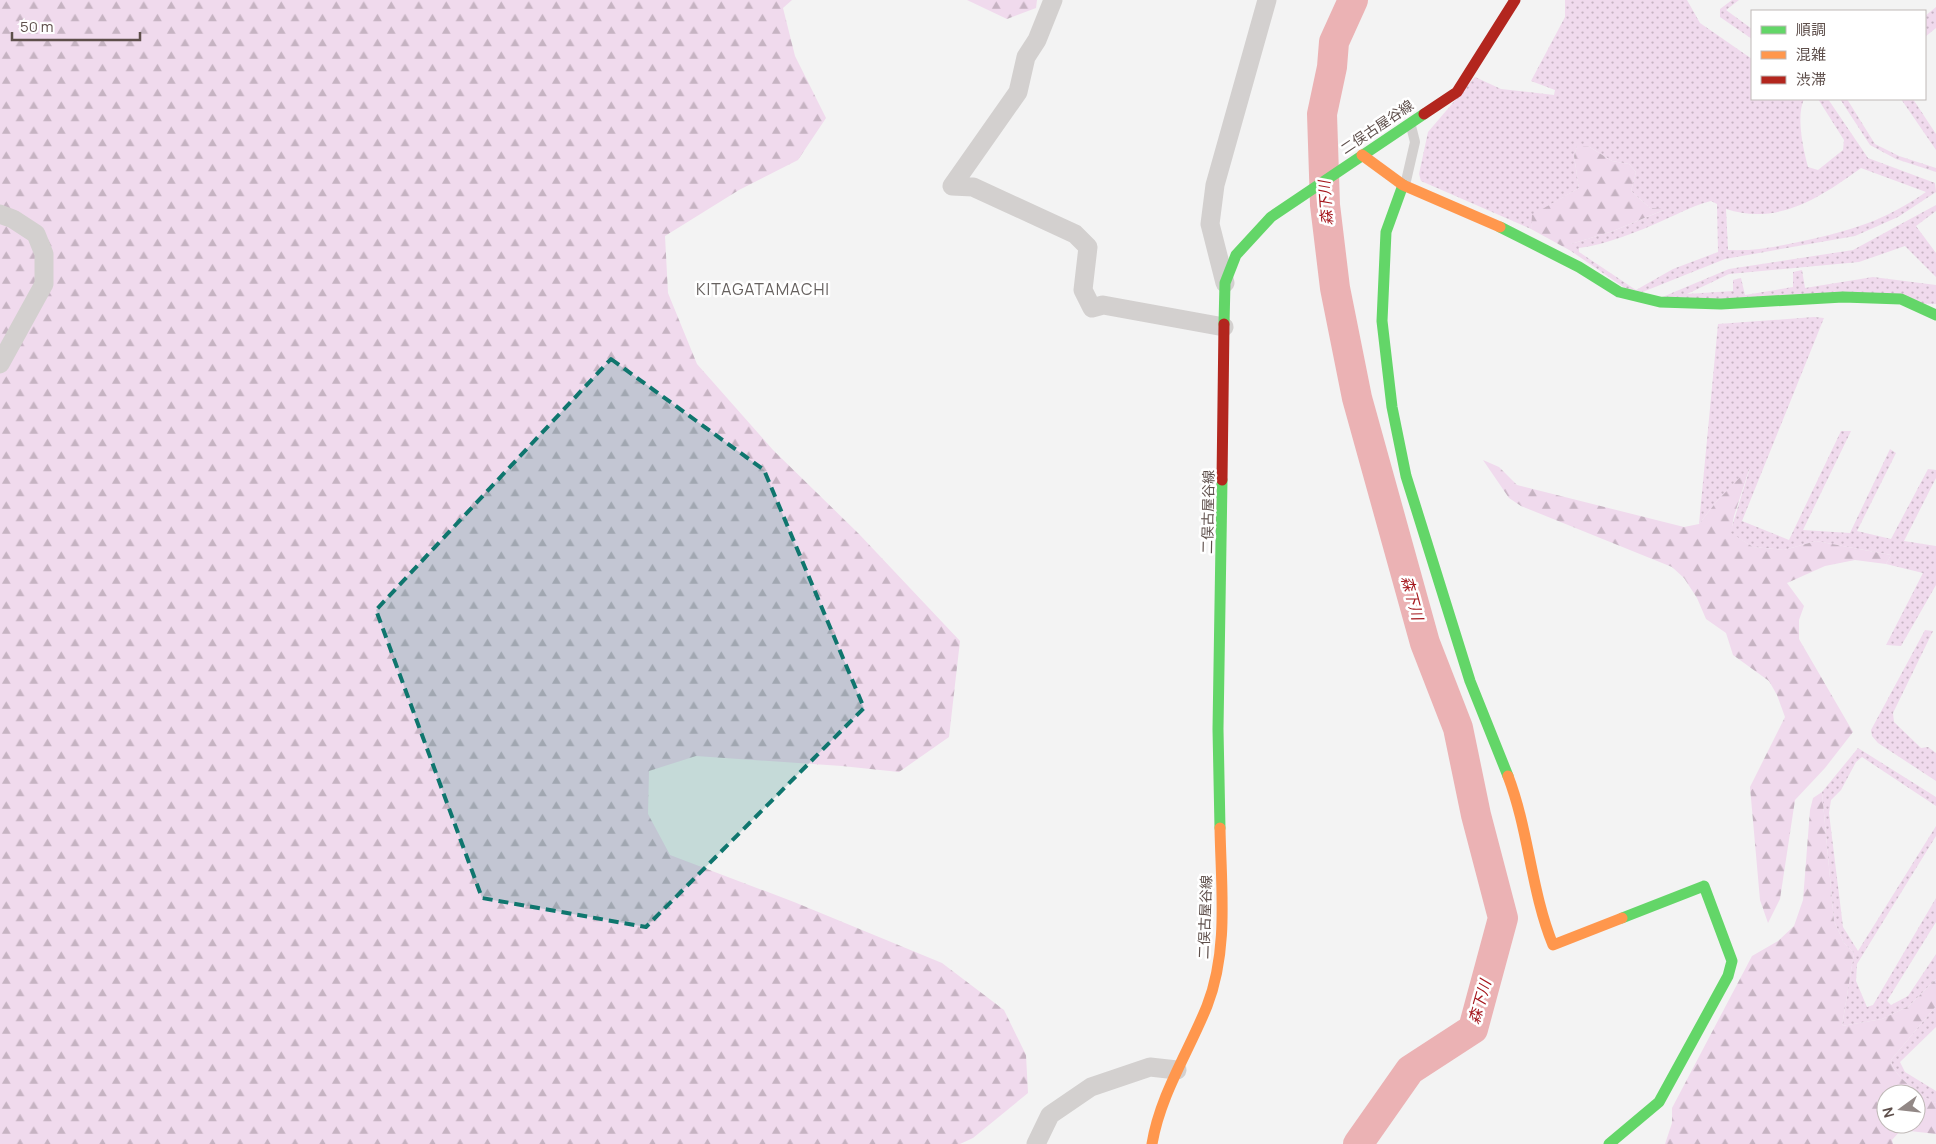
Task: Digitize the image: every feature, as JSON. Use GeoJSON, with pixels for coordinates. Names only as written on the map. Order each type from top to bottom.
{"type":"FeatureCollection","features":[{"type":"Feature","properties":{"kind":"street"},"geometry":{"type":"LineString","coordinates":[[1053,0],[1037,40],[1026,57],[1018,92],[952,186],[972,188],[1074,234],[1088,247],[1083,290],[1092,308],[1103,305],[1224,327]]}},
{"type":"Feature","properties":{"kind":"street"},"geometry":{"type":"LineString","coordinates":[[1225,283],[1210,224],[1215,184],[1267,0]]}},
{"type":"Feature","properties":{"kind":"street","name":"二俣古屋谷線"},"geometry":{"type":"LineString","coordinates":[[1152,1144],[1154,1131],[1177,1070],[1207,1005],[1217,971],[1222,931],[1218,720],[1225,283],[1236,255],[1271,218],[1457,92],[1516,0]]}},
{"type":"Feature","properties":{"kind":"street"},"geometry":{"type":"LineString","coordinates":[[1362,155],[1403,184],[1518,235],[1579,267],[1619,292],[1646,300],[1721,304],[1843,297],[1901,299],[1936,315]]}},
{"type":"Feature","properties":{"kind":"street"},"geometry":{"type":"LineString","coordinates":[[1403,184],[1386,232],[1384,265],[1382,321],[1392,407],[1412,500],[1470,680],[1519,805],[1544,923],[1554,945],[1704,886],[1732,961],[1720,992],[1659,1102],[1609,1144]]}},
{"type":"Feature","properties":{"kind":"street"},"geometry":{"type":"LineString","coordinates":[[0,214],[13,219],[36,234],[44,254],[44,284],[0,364]]}},
{"type":"Feature","properties":{"kind":"street"},"geometry":{"type":"LineString","coordinates":[[1036,1144],[1050,1115],[1091,1087],[1150,1067],[1177,1070]]}},
{"type":"Feature","properties":{"kind":"lane"},"geometry":{"type":"LineString","coordinates":[[1403,184],[1406,181],[1415,142],[1410,123]]}},
{"type":"Feature","properties":{"kind":"highlighted area"},"geometry":{"type":"Polygon","coordinates":[[[611,359],[764,470],[864,708],[646,927],[482,898],[376,610],[611,359]]]}},
{"type":"Feature","properties":{"kind":"green space"},"geometry":{"type":"Polygon","coordinates":[[[0,0],[792,0],[783,8],[795,56],[826,118],[798,160],[739,190],[665,236],[668,293],[697,364],[773,450],[859,534],[960,641],[949,737],[899,772],[842,766],[696,756],[649,771],[648,814],[670,855],[794,902],[942,963],[1004,1010],[1026,1055],[1028,1093],[973,1138],[960,1144],[0,1144],[0,0]]]}},
{"type":"Feature","properties":{"kind":"green space"},"geometry":{"type":"Polygon","coordinates":[[[967,0],[1037,0],[1036,8],[1007,19],[967,0]]]}},
{"type":"Feature","properties":{"kind":"green space"},"geometry":{"type":"Polygon","coordinates":[[[1565,0],[1687,0],[1700,23],[1751,58],[1751,100],[1804,100],[1800,123],[1808,167],[1818,170],[1843,150],[1844,140],[1819,100],[1829,100],[1868,158],[1935,183],[1936,192],[1898,217],[1855,236],[1725,259],[1635,295],[1571,251],[1571,244],[1613,231],[1664,210],[1650,208],[1631,191],[1636,172],[1629,164],[1612,161],[1588,146],[1577,146],[1574,156],[1579,188],[1533,215],[1531,229],[1421,181],[1419,174],[1428,132],[1475,77],[1501,89],[1554,95],[1555,90],[1531,81],[1565,17],[1565,0]],[[1861,168],[1830,189],[1798,206],[1763,214],[1726,209],[1728,250],[1774,247],[1853,228],[1882,217],[1926,192],[1861,168]],[[1711,201],[1693,207],[1622,237],[1601,244],[1579,248],[1579,252],[1636,290],[1673,269],[1718,252],[1717,204],[1711,201]]]}},
{"type":"Feature","properties":{"kind":"green space"},"geometry":{"type":"Polygon","coordinates":[[[1732,0],[1739,0],[1726,10],[1751,28],[1751,38],[1720,17],[1720,9],[1732,0]]]}},
{"type":"Feature","properties":{"kind":"green space"},"geometry":{"type":"Polygon","coordinates":[[[1936,7],[1936,28],[1926,36],[1926,15],[1936,7]]]}},
{"type":"Feature","properties":{"kind":"green space"},"geometry":{"type":"Polygon","coordinates":[[[1841,100],[1848,100],[1875,144],[1899,156],[1936,168],[1936,172],[1896,159],[1870,145],[1841,100]]]}},
{"type":"Feature","properties":{"kind":"green space"},"geometry":{"type":"Polygon","coordinates":[[[1902,100],[1914,100],[1936,134],[1936,150],[1902,100]]]}},
{"type":"Feature","properties":{"kind":"green space"},"geometry":{"type":"Polygon","coordinates":[[[1577,146],[1588,146],[1612,161],[1629,164],[1636,172],[1631,191],[1650,208],[1666,209],[1613,231],[1571,244],[1571,251],[1531,229],[1532,215],[1579,188],[1574,156],[1577,146]]]}},
{"type":"Feature","properties":{"kind":"green space"},"geometry":{"type":"Polygon","coordinates":[[[1936,205],[1936,211],[1916,226],[1936,253],[1936,277],[1905,246],[1859,262],[1729,274],[1687,294],[1733,291],[1733,280],[1741,278],[1745,295],[1793,287],[1793,272],[1802,270],[1805,288],[1873,277],[1936,285],[1936,304],[1660,298],[1729,269],[1853,250],[1936,205]]]}},
{"type":"Feature","properties":{"kind":"green space"},"geometry":{"type":"Polygon","coordinates":[[[1814,317],[1824,318],[1742,521],[1789,540],[1841,431],[1851,431],[1803,530],[1850,533],[1890,449],[1896,453],[1857,531],[1891,539],[1928,469],[1936,470],[1936,478],[1904,541],[1936,546],[1936,585],[1901,646],[1886,645],[1923,573],[1886,564],[1891,555],[1816,541],[1784,550],[1753,547],[1730,533],[1750,468],[1717,501],[1699,524],[1718,324],[1814,317]]]}},
{"type":"Feature","properties":{"kind":"green space"},"geometry":{"type":"Polygon","coordinates":[[[1483,460],[1499,467],[1517,485],[1684,527],[1699,524],[1717,501],[1750,467],[1734,516],[1731,533],[1753,547],[1784,550],[1816,541],[1891,555],[1886,564],[1855,560],[1825,566],[1787,583],[1804,606],[1799,620],[1799,639],[1853,732],[1825,768],[1795,800],[1780,899],[1768,923],[1760,900],[1750,787],[1785,717],[1777,695],[1769,681],[1733,655],[1726,633],[1706,619],[1697,598],[1684,578],[1672,567],[1521,506],[1509,498],[1483,460]]]}},
{"type":"Feature","properties":{"kind":"green space"},"geometry":{"type":"Polygon","coordinates":[[[1925,630],[1933,631],[1893,713],[1894,722],[1921,748],[1928,747],[1936,753],[1936,781],[1878,743],[1872,736],[1871,730],[1925,630]]]}},
{"type":"Feature","properties":{"kind":"green space"},"geometry":{"type":"Polygon","coordinates":[[[1858,748],[1936,797],[1936,806],[1862,757],[1856,762],[1841,790],[1831,800],[1829,813],[1843,927],[1858,951],[1936,826],[1936,836],[1857,964],[1856,981],[1867,1007],[1873,1005],[1936,898],[1936,922],[1887,1001],[1891,1005],[1908,996],[1936,954],[1936,979],[1909,1006],[1882,1019],[1842,1026],[1854,953],[1844,943],[1834,921],[1822,792],[1858,748]]]}},
{"type":"Feature","properties":{"kind":"green space"},"geometry":{"type":"Polygon","coordinates":[[[1822,792],[1834,921],[1844,943],[1854,953],[1842,1026],[1882,1019],[1909,1006],[1936,979],[1936,1006],[1891,1060],[1896,1072],[1908,1084],[1876,1084],[1876,1134],[1897,1134],[1892,1140],[1893,1144],[1665,1144],[1672,1123],[1672,1108],[1752,956],[1778,941],[1794,926],[1803,900],[1810,810],[1813,798],[1822,792]]]}},
{"type":"Feature","properties":{"kind":"green space"},"geometry":{"type":"Polygon","coordinates":[[[1936,1006],[1936,1027],[1900,1062],[1905,1072],[1925,1084],[1908,1084],[1896,1072],[1891,1060],[1936,1006]]]}},
{"type":"Feature","properties":{"kind":"green space"},"geometry":{"type":"Polygon","coordinates":[[[1926,1085],[1936,1091],[1936,1103],[1926,1098],[1926,1085]]]}},
{"type":"Feature","properties":{"kind":"green space"},"geometry":{"type":"Polygon","coordinates":[[[1926,1098],[1936,1103],[1936,1134],[1926,1133],[1926,1098]]]}},
{"type":"Feature","properties":{"kind":"waterway","name":"森下川"},"geometry":{"type":"LineString","coordinates":[[1353,0],[1334,42],[1332,67],[1322,114],[1325,205],[1335,288],[1357,398],[1425,643],[1458,728],[1476,815],[1503,918],[1473,1029],[1410,1070],[1358,1144]]}},
{"type":"Feature","properties":{"kind":"traffic: fast"},"geometry":{"type":"LineString","coordinates":[[1224,324],[1225,283],[1236,255],[1271,217],[1424,114]]}},
{"type":"Feature","properties":{"kind":"traffic: fast"},"geometry":{"type":"LineString","coordinates":[[1403,185],[1386,232],[1382,321],[1392,407],[1406,476],[1470,681],[1508,776]]}},
{"type":"Feature","properties":{"kind":"traffic: fast"},"geometry":{"type":"LineString","coordinates":[[1500,227],[1579,267],[1619,292],[1660,302],[1721,304],[1843,297],[1901,299],[1936,315]]}},
{"type":"Feature","properties":{"kind":"traffic: fast"},"geometry":{"type":"LineString","coordinates":[[1220,828],[1218,729],[1222,480]]}},
{"type":"Feature","properties":{"kind":"traffic: fast"},"geometry":{"type":"LineString","coordinates":[[1609,1144],[1659,1102],[1728,976],[1732,961],[1704,886],[1622,918]]}},
{"type":"Feature","properties":{"kind":"traffic: slow"},"geometry":{"type":"LineString","coordinates":[[1362,155],[1403,185],[1500,227]]}},
{"type":"Feature","properties":{"kind":"traffic: slow"},"geometry":{"type":"LineString","coordinates":[[1508,776],[1521,818],[1540,904],[1553,945],[1622,918]]}},
{"type":"Feature","properties":{"kind":"traffic: slow"},"geometry":{"type":"LineString","coordinates":[[1152,1144],[1161,1108],[1200,1023],[1214,985],[1221,941],[1222,918],[1220,828]]}},
{"type":"Feature","properties":{"kind":"traffic: jam"},"geometry":{"type":"LineString","coordinates":[[1424,114],[1457,92],[1515,0]]}},
{"type":"Feature","properties":{"kind":"traffic: jam"},"geometry":{"type":"LineString","coordinates":[[1222,480],[1224,324]]}},
{"type":"Feature","properties":{"kind":"district","name":"KITAGATAMACHI"},"geometry":{"type":"Point","coordinates":[763,289]}}]}
